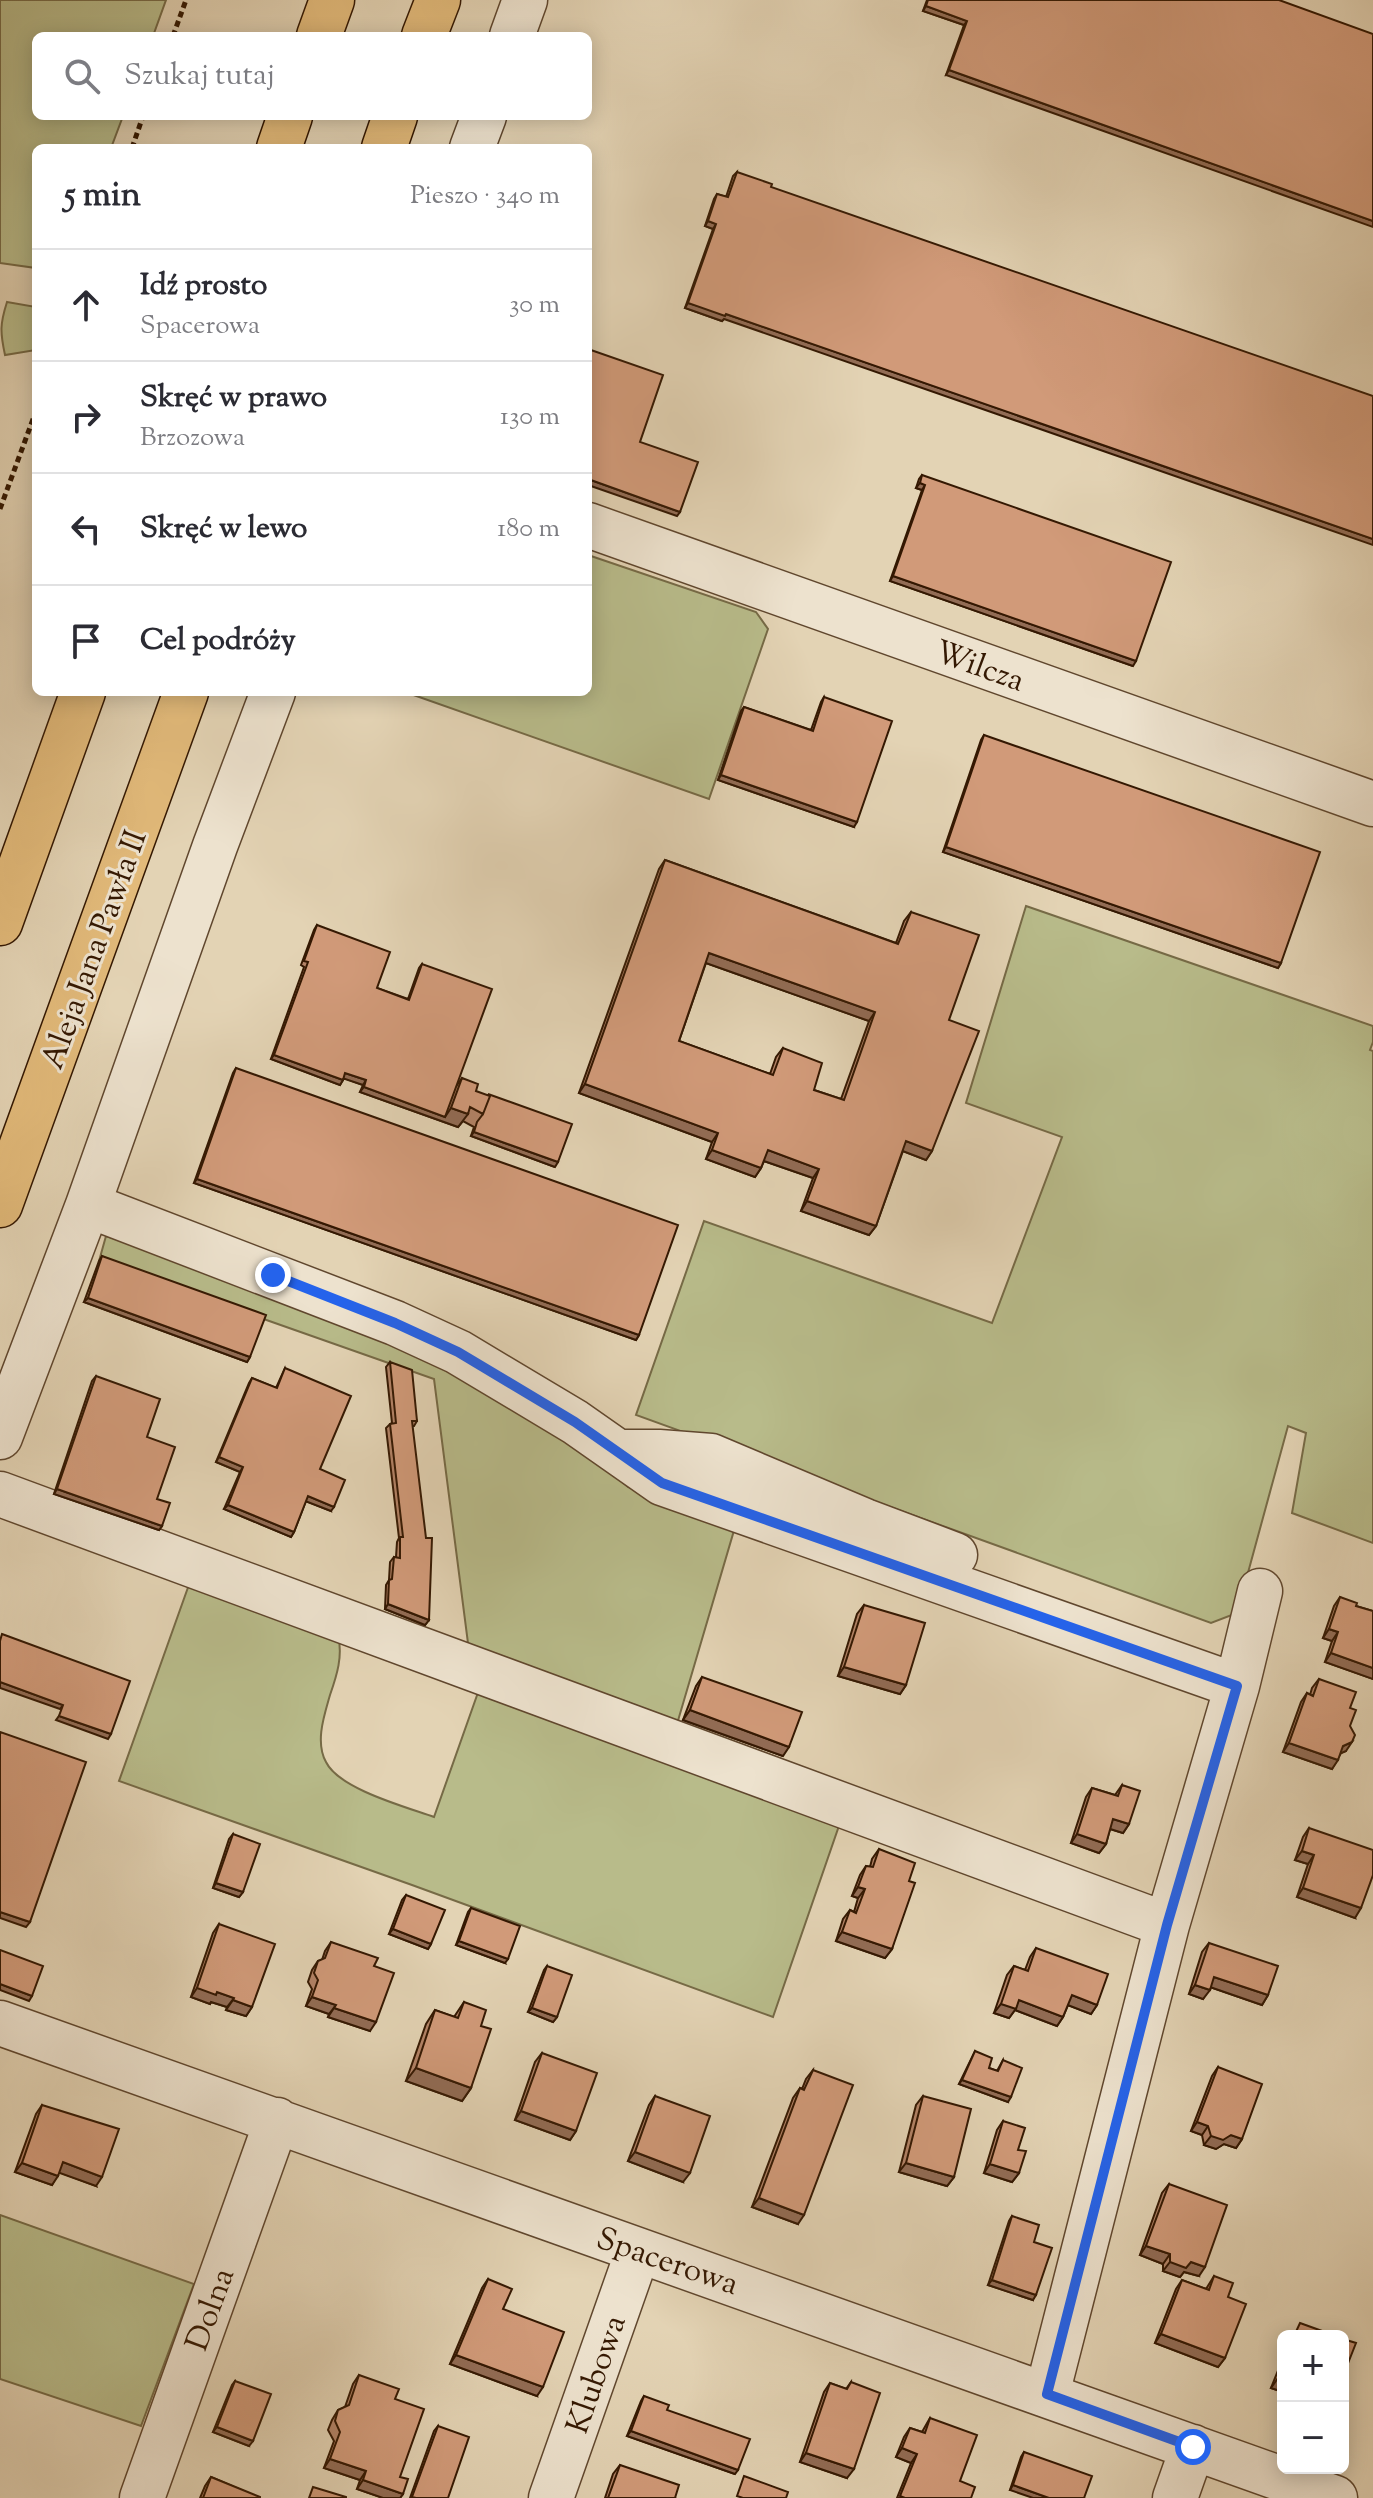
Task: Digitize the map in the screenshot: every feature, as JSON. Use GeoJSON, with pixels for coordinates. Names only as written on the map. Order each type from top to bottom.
{"type":"FeatureCollection","features":[{"type":"Feature","properties":{"kind":"main road"},"geometry":{"type":"LineString","coordinates":[[320,32],[332,0]]}},
{"type":"Feature","properties":{"kind":"main road"},"geometry":{"type":"LineString","coordinates":[[426,32],[438,0]]}},
{"type":"Feature","properties":{"kind":"main road"},"geometry":{"type":"LineString","coordinates":[[280,144],[289,120]]}},
{"type":"Feature","properties":{"kind":"main road"},"geometry":{"type":"LineString","coordinates":[[385,144],[394,120]]}},
{"type":"Feature","properties":{"kind":"main road"},"geometry":{"type":"LineString","coordinates":[[0,923],[82,696]]}},
{"type":"Feature","properties":{"kind":"main road","name":"Aleja Jana Pawła II"},"geometry":{"type":"LineString","coordinates":[[0,1205],[185,696]]}},
{"type":"Feature","properties":{"kind":"street"},"geometry":{"type":"LineString","coordinates":[[513,32],[525,0]]}},
{"type":"Feature","properties":{"kind":"street"},"geometry":{"type":"LineString","coordinates":[[474,144],[482,120]]}},
{"type":"Feature","properties":{"kind":"street","name":"Wilcza"},"geometry":{"type":"LineString","coordinates":[[592,526],[1373,804]]}},
{"type":"Feature","properties":{"kind":"street"},"geometry":{"type":"LineString","coordinates":[[0,1437],[88,1205],[271,696]]}},
{"type":"Feature","properties":{"kind":"street"},"geometry":{"type":"LineString","coordinates":[[88,1205],[395,1323],[458,1352],[511,1382],[662,1483],[779,1505],[1240,1674]]}},
{"type":"Feature","properties":{"kind":"street"},"geometry":{"type":"LineString","coordinates":[[0,1494],[1167,1925]]}},
{"type":"Feature","properties":{"kind":"street"},"geometry":{"type":"LineString","coordinates":[[1047,2394],[1167,1925],[1240,1674],[1260,1591]]}},
{"type":"Feature","properties":{"kind":"street","name":"Spacerowa"},"geometry":{"type":"LineString","coordinates":[[0,2023],[1335,2498]]}},
{"type":"Feature","properties":{"kind":"street","name":"Dolna"},"geometry":{"type":"LineString","coordinates":[[142,2498],[277,2120]]}},
{"type":"Feature","properties":{"kind":"street","name":"Klubowa"},"geometry":{"type":"LineString","coordinates":[[551,2498],[638,2251]]}},
{"type":"Feature","properties":{"kind":"street"},"geometry":{"type":"LineString","coordinates":[[1175,2498],[1193,2447]]}},
{"type":"Feature","properties":{"kind":"path"},"geometry":{"type":"LineString","coordinates":[[174,32],[186,0]]}},
{"type":"Feature","properties":{"kind":"path"},"geometry":{"type":"LineString","coordinates":[[133,144],[142,120]]}},
{"type":"Feature","properties":{"kind":"path"},"geometry":{"type":"LineString","coordinates":[[0,509],[32,422]]}},
{"type":"Feature","properties":{"kind":"green space"},"geometry":{"type":"Polygon","coordinates":[[[0,0],[166,0],[154,32],[32,32],[32,120],[122,120],[112,144],[32,144],[32,267],[0,263],[0,0]]]}},
{"type":"Feature","properties":{"kind":"green space"},"geometry":{"type":"Polygon","coordinates":[[[7,302],[32,306],[32,351],[5,355],[3,316],[7,302]]]}},
{"type":"Feature","properties":{"kind":"green space"},"geometry":{"type":"Polygon","coordinates":[[[592,556],[756,612],[768,629],[709,799],[416,696],[592,696],[592,556]]]}},
{"type":"Feature","properties":{"kind":"green space"},"geometry":{"type":"Polygon","coordinates":[[[1026,906],[1373,1026],[1370,1050],[1373,1051],[1373,1543],[1292,1513],[1306,1433],[1288,1426],[1237,1613],[1211,1623],[636,1415],[704,1221],[992,1323],[1062,1137],[966,1103],[1026,906]]]}},
{"type":"Feature","properties":{"kind":"green space"},"geometry":{"type":"Polygon","coordinates":[[[106,1236],[205,1266],[416,1344],[582,1447],[628,1487],[735,1527],[677,1724],[469,1651],[434,1379],[99,1261],[106,1236]]]}},
{"type":"Feature","properties":{"kind":"green space"},"geometry":{"type":"Polygon","coordinates":[[[191,1579],[338,1635],[340,1658],[325,1712],[323,1754],[333,1772],[344,1781],[391,1802],[434,1817],[481,1684],[842,1817],[773,2017],[119,1781],[191,1579]]]}},
{"type":"Feature","properties":{"kind":"green space"},"geometry":{"type":"Polygon","coordinates":[[[0,2215],[194,2284],[141,2426],[0,2379],[0,2215]]]}},
{"type":"Feature","properties":{"kind":"building"},"geometry":{"type":"Polygon","coordinates":[[[928,0],[1279,0],[1373,34],[1373,221],[949,70],[967,21],[926,6],[928,0]]]}},
{"type":"Feature","properties":{"kind":"building"},"geometry":{"type":"Polygon","coordinates":[[[737,172],[772,184],[771,187],[1373,396],[1373,539],[688,303],[716,224],[708,221],[717,194],[728,197],[737,172]]]}},
{"type":"Feature","properties":{"kind":"building"},"geometry":{"type":"Polygon","coordinates":[[[592,350],[663,375],[640,442],[698,462],[680,512],[592,480],[592,350]]]}},
{"type":"Feature","properties":{"kind":"building"},"geometry":{"type":"Polygon","coordinates":[[[922,475],[1171,562],[1136,661],[893,576],[925,485],[920,483],[922,475]]]}},
{"type":"Feature","properties":{"kind":"building"},"geometry":{"type":"Polygon","coordinates":[[[824,697],[892,721],[857,822],[721,775],[744,707],[813,731],[824,697]]]}},
{"type":"Feature","properties":{"kind":"building"},"geometry":{"type":"Polygon","coordinates":[[[984,735],[1320,852],[1281,963],[946,847],[984,735]]]}},
{"type":"Feature","properties":{"kind":"building"},"geometry":{"type":"Polygon","coordinates":[[[665,860],[898,944],[911,912],[979,935],[949,1020],[979,1031],[932,1151],[906,1141],[876,1226],[807,1201],[819,1169],[768,1150],[761,1168],[712,1150],[718,1133],[585,1084],[665,860]],[[709,953],[679,1041],[773,1075],[783,1048],[822,1063],[814,1090],[844,1100],[875,1012],[709,953]]]}},
{"type":"Feature","properties":{"kind":"building"},"geometry":{"type":"Polygon","coordinates":[[[317,925],[390,952],[377,988],[409,1000],[422,964],[492,989],[445,1117],[364,1087],[366,1080],[345,1073],[343,1080],[274,1055],[308,962],[304,961],[317,925]]]}},
{"type":"Feature","properties":{"kind":"building"},"geometry":{"type":"Polygon","coordinates":[[[236,1068],[678,1225],[639,1335],[197,1179],[236,1068]]]}},
{"type":"Feature","properties":{"kind":"building"},"geometry":{"type":"Polygon","coordinates":[[[462,1078],[478,1084],[476,1091],[490,1096],[483,1114],[470,1107],[468,1114],[451,1108],[462,1078]]]}},
{"type":"Feature","properties":{"kind":"building"},"geometry":{"type":"Polygon","coordinates":[[[488,1094],[572,1124],[558,1162],[474,1132],[490,1096],[488,1094]]]}},
{"type":"Feature","properties":{"kind":"building"},"geometry":{"type":"Polygon","coordinates":[[[102,1256],[266,1315],[250,1357],[88,1298],[102,1256]]]}},
{"type":"Feature","properties":{"kind":"building"},"geometry":{"type":"Polygon","coordinates":[[[390,1362],[412,1370],[417,1421],[412,1421],[426,1538],[432,1538],[429,1620],[388,1604],[394,1557],[400,1558],[400,1537],[403,1537],[390,1424],[396,1423],[390,1362]]]}},
{"type":"Feature","properties":{"kind":"building"},"geometry":{"type":"Polygon","coordinates":[[[285,1368],[351,1396],[320,1469],[345,1480],[334,1507],[308,1496],[294,1532],[228,1505],[243,1467],[219,1457],[252,1378],[277,1388],[285,1368]]]}},
{"type":"Feature","properties":{"kind":"building"},"geometry":{"type":"Polygon","coordinates":[[[96,1376],[160,1399],[147,1437],[175,1447],[157,1499],[170,1503],[162,1526],[57,1489],[96,1376]]]}},
{"type":"Feature","properties":{"kind":"building"},"geometry":{"type":"Polygon","coordinates":[[[1340,1597],[1373,1611],[1373,1668],[1331,1653],[1338,1632],[1329,1629],[1340,1597]]]}},
{"type":"Feature","properties":{"kind":"building"},"geometry":{"type":"Polygon","coordinates":[[[864,1605],[925,1623],[906,1685],[844,1667],[864,1605]]]}},
{"type":"Feature","properties":{"kind":"building"},"geometry":{"type":"Polygon","coordinates":[[[2,1634],[130,1681],[111,1734],[59,1716],[63,1705],[0,1682],[2,1634]]]}},
{"type":"Feature","properties":{"kind":"building"},"geometry":{"type":"Polygon","coordinates":[[[702,1677],[802,1712],[789,1747],[690,1710],[702,1677]]]}},
{"type":"Feature","properties":{"kind":"building"},"geometry":{"type":"Polygon","coordinates":[[[1319,1679],[1356,1692],[1350,1708],[1356,1710],[1350,1726],[1355,1735],[1352,1742],[1343,1746],[1338,1760],[1289,1743],[1307,1693],[1313,1696],[1319,1679]]]}},
{"type":"Feature","properties":{"kind":"building"},"geometry":{"type":"Polygon","coordinates":[[[0,1732],[86,1762],[30,1922],[0,1912],[0,1732]]]}},
{"type":"Feature","properties":{"kind":"building"},"geometry":{"type":"Polygon","coordinates":[[[1122,1785],[1140,1791],[1129,1824],[1113,1819],[1106,1844],[1077,1834],[1092,1788],[1118,1796],[1122,1785]]]}},
{"type":"Feature","properties":{"kind":"building"},"geometry":{"type":"Polygon","coordinates":[[[1309,1828],[1373,1850],[1373,1875],[1361,1908],[1303,1888],[1314,1855],[1302,1851],[1309,1828]]]}},
{"type":"Feature","properties":{"kind":"building"},"geometry":{"type":"Polygon","coordinates":[[[233,1834],[260,1844],[243,1892],[216,1883],[233,1834]]]}},
{"type":"Feature","properties":{"kind":"building"},"geometry":{"type":"Polygon","coordinates":[[[879,1849],[915,1863],[909,1881],[915,1883],[892,1949],[842,1932],[850,1910],[856,1913],[865,1889],[858,1887],[866,1866],[873,1867],[879,1849]]]}},
{"type":"Feature","properties":{"kind":"building"},"geometry":{"type":"Polygon","coordinates":[[[406,1895],[445,1910],[431,1944],[393,1929],[406,1895]]]}},
{"type":"Feature","properties":{"kind":"building"},"geometry":{"type":"Polygon","coordinates":[[[471,1908],[520,1926],[508,1959],[459,1941],[471,1908]]]}},
{"type":"Feature","properties":{"kind":"building"},"geometry":{"type":"Polygon","coordinates":[[[219,1924],[275,1944],[252,2007],[217,1992],[216,1995],[197,1988],[219,1924]]]}},
{"type":"Feature","properties":{"kind":"building"},"geometry":{"type":"Polygon","coordinates":[[[331,1942],[378,1958],[374,1966],[394,1973],[376,2022],[312,1997],[318,1980],[314,1973],[318,1961],[325,1958],[331,1942]]]}},
{"type":"Feature","properties":{"kind":"building"},"geometry":{"type":"Polygon","coordinates":[[[1209,1943],[1278,1966],[1268,1995],[1214,1977],[1210,1990],[1195,1985],[1209,1943]]]}},
{"type":"Feature","properties":{"kind":"building"},"geometry":{"type":"Polygon","coordinates":[[[1036,1948],[1108,1974],[1097,2005],[1072,1995],[1063,2017],[1019,2000],[1016,2009],[1001,2004],[1014,1966],[1028,1971],[1036,1948]]]}},
{"type":"Feature","properties":{"kind":"building"},"geometry":{"type":"Polygon","coordinates":[[[0,1950],[43,1966],[32,1996],[0,1984],[0,1950]]]}},
{"type":"Feature","properties":{"kind":"building"},"geometry":{"type":"Polygon","coordinates":[[[547,1966],[572,1975],[557,2017],[532,2008],[547,1966]]]}},
{"type":"Feature","properties":{"kind":"building"},"geometry":{"type":"Polygon","coordinates":[[[464,2002],[486,2010],[481,2026],[491,2029],[471,2088],[416,2068],[435,2010],[458,2018],[464,2002]]]}},
{"type":"Feature","properties":{"kind":"building"},"geometry":{"type":"Polygon","coordinates":[[[975,2051],[992,2058],[989,2068],[998,2071],[1003,2060],[1022,2068],[1011,2097],[962,2080],[975,2051]]]}},
{"type":"Feature","properties":{"kind":"building"},"geometry":{"type":"Polygon","coordinates":[[[542,2053],[597,2073],[576,2131],[521,2111],[542,2053]]]}},
{"type":"Feature","properties":{"kind":"building"},"geometry":{"type":"Polygon","coordinates":[[[1218,2067],[1262,2084],[1242,2139],[1231,2135],[1223,2140],[1211,2136],[1208,2126],[1197,2122],[1218,2067]]]}},
{"type":"Feature","properties":{"kind":"building"},"geometry":{"type":"Polygon","coordinates":[[[813,2070],[853,2085],[804,2215],[759,2198],[800,2088],[804,2090],[813,2070]]]}},
{"type":"Feature","properties":{"kind":"building"},"geometry":{"type":"Polygon","coordinates":[[[655,2096],[710,2116],[690,2173],[635,2152],[655,2096]]]}},
{"type":"Feature","properties":{"kind":"building"},"geometry":{"type":"Polygon","coordinates":[[[923,2096],[971,2109],[954,2177],[906,2163],[923,2096]]]}},
{"type":"Feature","properties":{"kind":"building"},"geometry":{"type":"Polygon","coordinates":[[[42,2105],[119,2129],[102,2177],[63,2162],[58,2176],[22,2163],[42,2105]]]}},
{"type":"Feature","properties":{"kind":"building"},"geometry":{"type":"Polygon","coordinates":[[[1003,2121],[1025,2128],[1018,2150],[1026,2151],[1019,2173],[990,2164],[1003,2121]]]}},
{"type":"Feature","properties":{"kind":"building"},"geometry":{"type":"Polygon","coordinates":[[[1169,2184],[1227,2205],[1205,2267],[1191,2262],[1186,2268],[1170,2262],[1170,2254],[1146,2246],[1169,2184]]]}},
{"type":"Feature","properties":{"kind":"building"},"geometry":{"type":"Polygon","coordinates":[[[1012,2216],[1039,2225],[1034,2242],[1052,2248],[1036,2295],[992,2280],[1012,2216]]]}},
{"type":"Feature","properties":{"kind":"building"},"geometry":{"type":"Polygon","coordinates":[[[1214,2276],[1233,2283],[1228,2297],[1246,2304],[1225,2358],[1161,2334],[1182,2280],[1209,2290],[1214,2276]]]}},
{"type":"Feature","properties":{"kind":"building"},"geometry":{"type":"Polygon","coordinates":[[[488,2279],[512,2289],[503,2309],[564,2332],[543,2387],[456,2355],[488,2279]]]}},
{"type":"Feature","properties":{"kind":"building"},"geometry":{"type":"Polygon","coordinates":[[[1300,2323],[1319,2330],[1297,2330],[1300,2323]]]}},
{"type":"Feature","properties":{"kind":"building"},"geometry":{"type":"Polygon","coordinates":[[[1349,2341],[1356,2343],[1349,2361],[1349,2341]]]}},
{"type":"Feature","properties":{"kind":"building"},"geometry":{"type":"Polygon","coordinates":[[[359,2375],[399,2389],[395,2399],[424,2409],[400,2477],[408,2479],[403,2494],[363,2480],[366,2471],[330,2459],[340,2432],[335,2421],[338,2410],[349,2405],[359,2375]]]}},
{"type":"Feature","properties":{"kind":"building"},"geometry":{"type":"Polygon","coordinates":[[[235,2381],[271,2394],[253,2441],[217,2427],[235,2381]]]}},
{"type":"Feature","properties":{"kind":"building"},"geometry":{"type":"Polygon","coordinates":[[[851,2382],[880,2393],[854,2469],[806,2453],[830,2383],[847,2389],[851,2382]]]}},
{"type":"Feature","properties":{"kind":"building"},"geometry":{"type":"Polygon","coordinates":[[[644,2396],[669,2405],[667,2410],[750,2439],[738,2470],[631,2431],[644,2396]]]}},
{"type":"Feature","properties":{"kind":"building"},"geometry":{"type":"Polygon","coordinates":[[[930,2418],[977,2435],[960,2481],[975,2487],[971,2498],[900,2496],[917,2454],[902,2448],[910,2428],[925,2433],[930,2418]]]}},
{"type":"Feature","properties":{"kind":"building"},"geometry":{"type":"Polygon","coordinates":[[[438,2426],[469,2437],[448,2498],[412,2497],[438,2426]]]}},
{"type":"Feature","properties":{"kind":"building"},"geometry":{"type":"Polygon","coordinates":[[[1024,2452],[1092,2476],[1084,2498],[1049,2498],[1013,2485],[1024,2452]]]}},
{"type":"Feature","properties":{"kind":"building"},"geometry":{"type":"Polygon","coordinates":[[[620,2465],[679,2485],[675,2498],[608,2498],[620,2465]]]}},
{"type":"Feature","properties":{"kind":"building"},"geometry":{"type":"Polygon","coordinates":[[[744,2476],[788,2492],[786,2498],[737,2496],[744,2476]]]}},
{"type":"Feature","properties":{"kind":"building"},"geometry":{"type":"Polygon","coordinates":[[[211,2477],[260,2497],[260,2498],[203,2498],[211,2477]]]}},
{"type":"Feature","properties":{"kind":"building"},"geometry":{"type":"Polygon","coordinates":[[[313,2487],[346,2497],[346,2498],[309,2498],[313,2487]]]}},
{"type":"Feature","properties":{"kind":"route"},"geometry":{"type":"LineString","coordinates":[[273,1275],[395,1323],[458,1352],[575,1422],[662,1483],[1237,1686],[1167,1925],[1047,2394],[1193,2447]]}}]}
